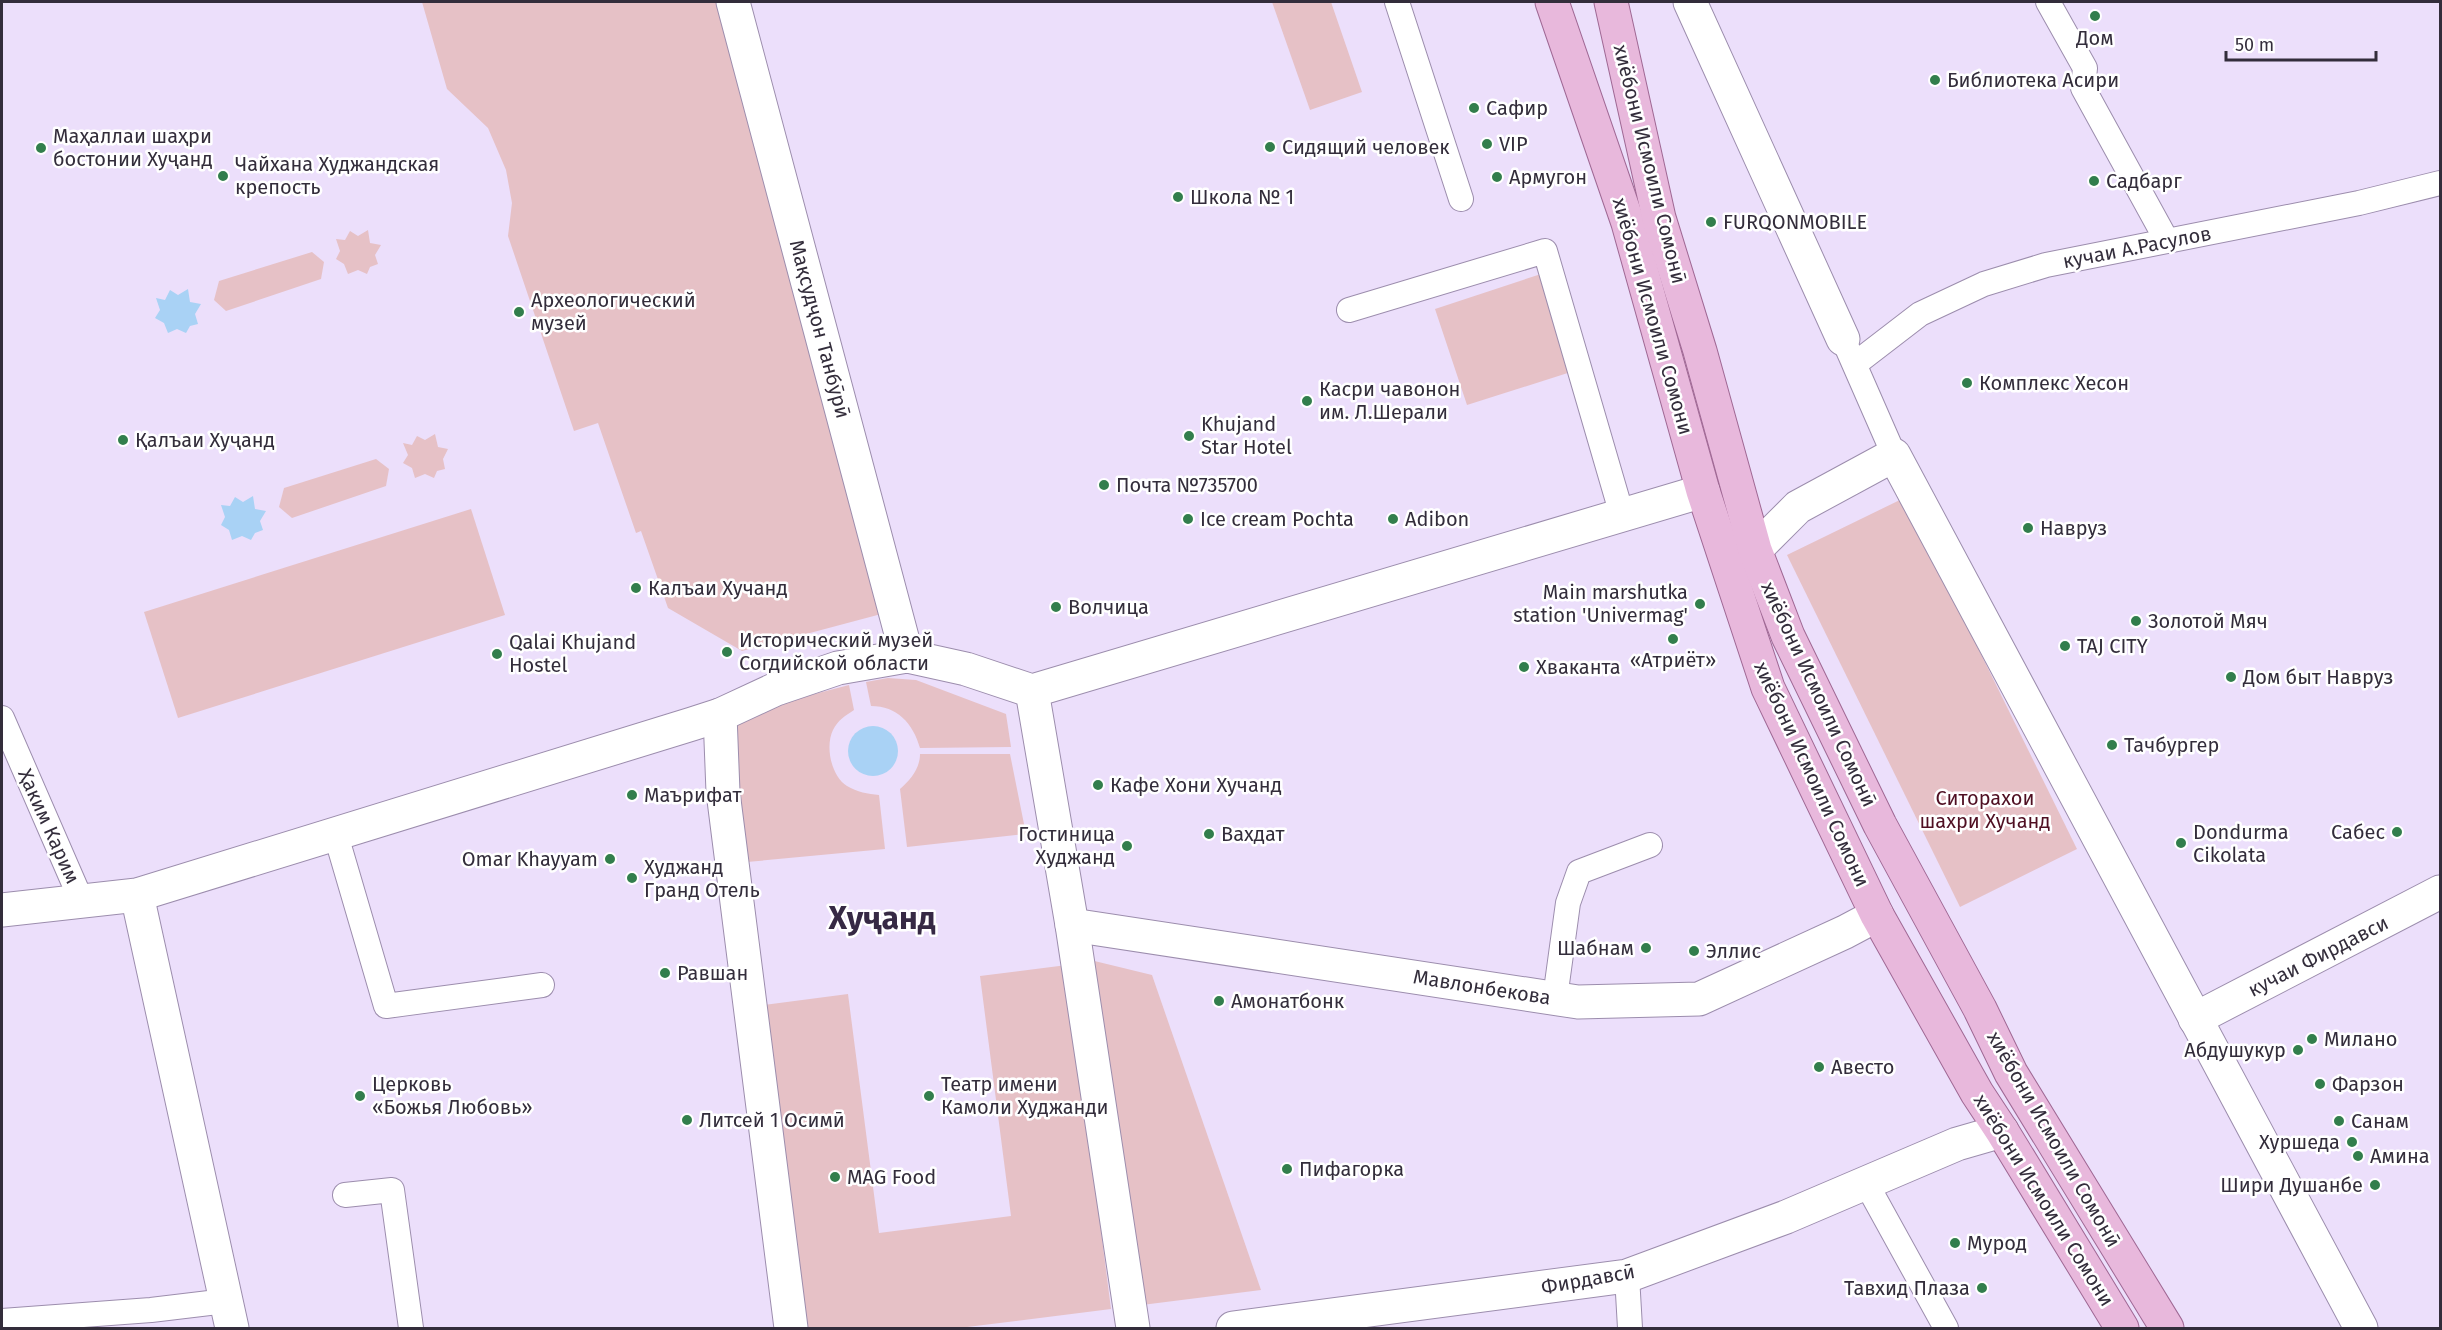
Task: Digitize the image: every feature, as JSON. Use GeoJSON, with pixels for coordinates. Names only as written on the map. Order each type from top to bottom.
{"type":"FeatureCollection","features":[{"type":"Feature","properties":{"kind":"main road","name":"хиёбони Исмоили Сомони"},"geometry":{"type":"LineString","coordinates":[[1552,2],[1628,223],[1702,491],[1768,688],[1877,915],[1977,1093],[2122,1329]]}},
{"type":"Feature","properties":{"kind":"main road","name":"хиёбони Исмоили Сомонӣ"},"geometry":{"type":"LineString","coordinates":[[1611,2],[1659,218],[1700,351],[1755,550],[1788,636],[1880,825],[1980,1009],[2011,1073],[2167,1329]]}},
{"type":"Feature","properties":{"kind":"main road"},"geometry":{"type":"LineString","coordinates":[[1941,1027],[1955,1031],[1967,1028],[1972,1024],[1980,1009]]}},
{"type":"Feature","properties":{"kind":"street","name":"Мақсудҷон Танбӯрӣ"},"geometry":{"type":"LineString","coordinates":[[733,2],[907,656]]}},
{"type":"Feature","properties":{"kind":"street"},"geometry":{"type":"LineString","coordinates":[[1397,2],[1461,198]]}},
{"type":"Feature","properties":{"kind":"street"},"geometry":{"type":"LineString","coordinates":[[1690,2],[1894,455],[2361,1329]]}},
{"type":"Feature","properties":{"kind":"street"},"geometry":{"type":"LineString","coordinates":[[2048,2],[2085,68],[2083,88],[2167,241]]}},
{"type":"Feature","properties":{"kind":"street","name":"кучаи А.Расулов"},"geometry":{"type":"LineString","coordinates":[[1849,352],[1920,314],[1984,284],[2046,265],[2359,203],[2440,183]]}},
{"type":"Feature","properties":{"kind":"street"},"geometry":{"type":"LineString","coordinates":[[1349,310],[1545,251],[1622,515]]}},
{"type":"Feature","properties":{"kind":"street"},"geometry":{"type":"LineString","coordinates":[[1755,550],[1798,507],[1894,455]]}},
{"type":"Feature","properties":{"kind":"street"},"geometry":{"type":"LineString","coordinates":[[2,910],[137,895],[720,715],[776,689],[838,668],[907,656],[966,669],[1032,691],[1702,491]]}},
{"type":"Feature","properties":{"kind":"street"},"geometry":{"type":"LineString","coordinates":[[1032,691],[1072,925],[1133,1329]]}},
{"type":"Feature","properties":{"kind":"street"},"geometry":{"type":"LineString","coordinates":[[720,715],[723,792],[791,1329]]}},
{"type":"Feature","properties":{"kind":"street","name":"Ҳаким Карим"},"geometry":{"type":"LineString","coordinates":[[2,718],[82,902]]}},
{"type":"Feature","properties":{"kind":"street"},"geometry":{"type":"LineString","coordinates":[[335,832],[386,1006],[542,985]]}},
{"type":"Feature","properties":{"kind":"street"},"geometry":{"type":"LineString","coordinates":[[1556,998],[1568,903],[1579,872],[1650,846]]}},
{"type":"Feature","properties":{"kind":"street","name":"кучаи Фирдавси"},"geometry":{"type":"LineString","coordinates":[[2195,1018],[2440,892]]}},
{"type":"Feature","properties":{"kind":"street"},"geometry":{"type":"LineString","coordinates":[[2,1321],[151,1310],[229,1315],[198,1164],[137,895]]}},
{"type":"Feature","properties":{"kind":"street","name":"Мавлонбекова"},"geometry":{"type":"LineString","coordinates":[[1072,925],[1578,1002],[1699,999],[1877,915]]}},
{"type":"Feature","properties":{"kind":"street","name":"Фирдавсӣ"},"geometry":{"type":"LineString","coordinates":[[1233,1329],[1627,1276],[1786,1217],[1957,1144],[2002,1131]]}},
{"type":"Feature","properties":{"kind":"street"},"geometry":{"type":"LineString","coordinates":[[1866,1183],[1946,1329]]}},
{"type":"Feature","properties":{"kind":"street"},"geometry":{"type":"LineString","coordinates":[[345,1195],[392,1190],[411,1329]]}},
{"type":"Feature","properties":{"kind":"street"},"geometry":{"type":"LineString","coordinates":[[1627,1276],[1630,1329]]}},
{"type":"Feature","properties":{"kind":"green space"},"geometry":{"type":"Polygon","coordinates":[[[422,2],[717,2],[885,613],[742,651],[668,608],[641,531],[636,533],[598,423],[574,431],[508,236],[512,203],[506,170],[488,128],[447,89],[422,2]]]}},
{"type":"Feature","properties":{"kind":"green space"},"geometry":{"type":"Polygon","coordinates":[[[1272,2],[1331,2],[1362,92],[1310,110],[1272,2]]]}},
{"type":"Feature","properties":{"kind":"green space"},"geometry":{"type":"Polygon","coordinates":[[[368,230],[370,243],[381,245],[375,255],[378,264],[370,267],[367,274],[358,270],[348,274],[344,264],[336,259],[340,251],[336,239],[345,240],[350,231],[358,236],[368,230]]]}},
{"type":"Feature","properties":{"kind":"green space"},"geometry":{"type":"Polygon","coordinates":[[[312,252],[324,262],[321,279],[226,311],[214,300],[219,281],[312,252]]]}},
{"type":"Feature","properties":{"kind":"green space"},"geometry":{"type":"Polygon","coordinates":[[[1541,274],[1574,371],[1467,405],[1435,309],[1541,274]]]}},
{"type":"Feature","properties":{"kind":"green space"},"geometry":{"type":"Polygon","coordinates":[[[435,434],[438,447],[448,449],[443,459],[445,469],[437,471],[434,478],[425,474],[415,478],[412,468],[403,463],[408,455],[403,443],[412,445],[417,436],[425,440],[435,434]]]}},
{"type":"Feature","properties":{"kind":"green space"},"geometry":{"type":"Polygon","coordinates":[[[376,459],[389,469],[386,486],[292,518],[279,507],[284,488],[376,459]]]}},
{"type":"Feature","properties":{"kind":"green space","name":"Ситорахои шахри Хучанд"},"geometry":{"type":"Polygon","coordinates":[[[1904,498],[2077,849],[1960,907],[1787,555],[1904,498]]]}},
{"type":"Feature","properties":{"kind":"green space"},"geometry":{"type":"Polygon","coordinates":[[[471,509],[505,615],[178,718],[144,612],[471,509]]]}},
{"type":"Feature","properties":{"kind":"green space"},"geometry":{"type":"Polygon","coordinates":[[[888,678],[916,680],[1006,714],[1011,747],[920,748],[913,731],[903,718],[889,709],[871,706],[866,682],[888,678]]]}},
{"type":"Feature","properties":{"kind":"green space"},"geometry":{"type":"Polygon","coordinates":[[[849,685],[854,710],[839,721],[833,730],[830,744],[831,760],[837,775],[847,786],[879,795],[885,849],[747,862],[733,726],[742,713],[849,685]]]}},
{"type":"Feature","properties":{"kind":"green space"},"geometry":{"type":"Polygon","coordinates":[[[920,754],[1010,754],[1026,834],[907,847],[900,789],[911,778],[920,754]]]}},
{"type":"Feature","properties":{"kind":"green space"},"geometry":{"type":"Polygon","coordinates":[[[1078,957],[1152,975],[1261,1290],[1126,1307],[1078,957]]]}},
{"type":"Feature","properties":{"kind":"green space"},"geometry":{"type":"Polygon","coordinates":[[[1067,965],[1111,1309],[959,1328],[797,1328],[756,1006],[848,994],[879,1233],[1011,1216],[980,976],[1067,965]]]}},
{"type":"Feature","properties":{"kind":"water"},"geometry":{"type":"Polygon","coordinates":[[[188,289],[190,302],[201,304],[195,314],[198,324],[190,326],[186,333],[177,329],[168,333],[164,323],[155,318],[160,310],[156,298],[165,300],[170,290],[178,295],[188,289]]]}},
{"type":"Feature","properties":{"kind":"water"},"geometry":{"type":"Polygon","coordinates":[[[253,496],[255,509],[266,511],[260,521],[263,530],[255,533],[251,540],[242,536],[232,540],[229,530],[221,525],[225,517],[221,505],[230,506],[235,497],[243,502],[253,496]]]}},
{"type":"Feature","properties":{"kind":"water"},"geometry":{"type":"Polygon","coordinates":[[[868,726],[878,726],[891,733],[898,746],[898,756],[891,769],[878,776],[868,776],[859,772],[852,765],[848,756],[848,746],[852,737],[859,730],[868,726]]]}},
{"type":"Feature","properties":{"kind":"place","name":"Дом"},"geometry":{"type":"Point","coordinates":[2095,16]}},
{"type":"Feature","properties":{"kind":"place","name":"Библиотека Асири"},"geometry":{"type":"Point","coordinates":[1935,80]}},
{"type":"Feature","properties":{"kind":"place","name":"Сафир"},"geometry":{"type":"Point","coordinates":[1474,108]}},
{"type":"Feature","properties":{"kind":"place","name":"VIP"},"geometry":{"type":"Point","coordinates":[1487,144]}},
{"type":"Feature","properties":{"kind":"place","name":"Сидящий человек"},"geometry":{"type":"Point","coordinates":[1270,147]}},
{"type":"Feature","properties":{"kind":"place","name":"Маҳаллаи шаҳри бостонии Хуҷанд"},"geometry":{"type":"Point","coordinates":[41,148]}},
{"type":"Feature","properties":{"kind":"place","name":"Чайхана Худжандская крепость"},"geometry":{"type":"Point","coordinates":[223,176]}},
{"type":"Feature","properties":{"kind":"place","name":"Армугон"},"geometry":{"type":"Point","coordinates":[1497,177]}},
{"type":"Feature","properties":{"kind":"place","name":"Садбарг"},"geometry":{"type":"Point","coordinates":[2094,181]}},
{"type":"Feature","properties":{"kind":"place","name":"Школа № 1"},"geometry":{"type":"Point","coordinates":[1178,197]}},
{"type":"Feature","properties":{"kind":"place","name":"FURQONMOBILE"},"geometry":{"type":"Point","coordinates":[1711,222]}},
{"type":"Feature","properties":{"kind":"place","name":"Археологический музей"},"geometry":{"type":"Point","coordinates":[519,312]}},
{"type":"Feature","properties":{"kind":"place","name":"Комплекс Хесон"},"geometry":{"type":"Point","coordinates":[1967,383]}},
{"type":"Feature","properties":{"kind":"place","name":"Касри чавонон им. Л.Шерали"},"geometry":{"type":"Point","coordinates":[1307,401]}},
{"type":"Feature","properties":{"kind":"place","name":"Khujand Star Hotel"},"geometry":{"type":"Point","coordinates":[1189,436]}},
{"type":"Feature","properties":{"kind":"place","name":"Қалъаи Хуҷанд"},"geometry":{"type":"Point","coordinates":[123,440]}},
{"type":"Feature","properties":{"kind":"place","name":"Почта №735700"},"geometry":{"type":"Point","coordinates":[1104,485]}},
{"type":"Feature","properties":{"kind":"place","name":"Ice cream Pochta"},"geometry":{"type":"Point","coordinates":[1188,519]}},
{"type":"Feature","properties":{"kind":"place","name":"Adibon"},"geometry":{"type":"Point","coordinates":[1393,519]}},
{"type":"Feature","properties":{"kind":"place","name":"Навруз"},"geometry":{"type":"Point","coordinates":[2028,528]}},
{"type":"Feature","properties":{"kind":"place","name":"Калъаи Хучанд"},"geometry":{"type":"Point","coordinates":[636,588]}},
{"type":"Feature","properties":{"kind":"place","name":"Main marshutka station 'Univermag'"},"geometry":{"type":"Point","coordinates":[1700,604]}},
{"type":"Feature","properties":{"kind":"place","name":"Волчица"},"geometry":{"type":"Point","coordinates":[1056,607]}},
{"type":"Feature","properties":{"kind":"place","name":"Золотой Мяч"},"geometry":{"type":"Point","coordinates":[2136,621]}},
{"type":"Feature","properties":{"kind":"place","name":"«Атриёт»"},"geometry":{"type":"Point","coordinates":[1673,639]}},
{"type":"Feature","properties":{"kind":"place","name":"TAJ CITY"},"geometry":{"type":"Point","coordinates":[2065,646]}},
{"type":"Feature","properties":{"kind":"place","name":"Исторический музей Согдийской области"},"geometry":{"type":"Point","coordinates":[727,652]}},
{"type":"Feature","properties":{"kind":"place","name":"Qalai Khujand Hostel"},"geometry":{"type":"Point","coordinates":[497,654]}},
{"type":"Feature","properties":{"kind":"place","name":"Хваканта"},"geometry":{"type":"Point","coordinates":[1524,667]}},
{"type":"Feature","properties":{"kind":"place","name":"Дом быт Навруз"},"geometry":{"type":"Point","coordinates":[2231,677]}},
{"type":"Feature","properties":{"kind":"place","name":"Тачбургер"},"geometry":{"type":"Point","coordinates":[2112,745]}},
{"type":"Feature","properties":{"kind":"place","name":"Кафе Хони Хучанд"},"geometry":{"type":"Point","coordinates":[1098,785]}},
{"type":"Feature","properties":{"kind":"place","name":"Маърифат"},"geometry":{"type":"Point","coordinates":[632,795]}},
{"type":"Feature","properties":{"kind":"place","name":"Сабес"},"geometry":{"type":"Point","coordinates":[2397,832]}},
{"type":"Feature","properties":{"kind":"place","name":"Вахдат"},"geometry":{"type":"Point","coordinates":[1209,834]}},
{"type":"Feature","properties":{"kind":"place","name":"Dondurma Cikolata"},"geometry":{"type":"Point","coordinates":[2181,843]}},
{"type":"Feature","properties":{"kind":"place","name":"Гостиница Худжанд"},"geometry":{"type":"Point","coordinates":[1127,846]}},
{"type":"Feature","properties":{"kind":"place","name":"Omar Khayyam"},"geometry":{"type":"Point","coordinates":[610,859]}},
{"type":"Feature","properties":{"kind":"place","name":"Худжанд Гранд Отель"},"geometry":{"type":"Point","coordinates":[632,878]}},
{"type":"Feature","properties":{"kind":"place","name":"Шабнам"},"geometry":{"type":"Point","coordinates":[1646,948]}},
{"type":"Feature","properties":{"kind":"place","name":"Эллис"},"geometry":{"type":"Point","coordinates":[1694,951]}},
{"type":"Feature","properties":{"kind":"place","name":"Равшан"},"geometry":{"type":"Point","coordinates":[665,973]}},
{"type":"Feature","properties":{"kind":"place","name":"Амонатбонк"},"geometry":{"type":"Point","coordinates":[1219,1001]}},
{"type":"Feature","properties":{"kind":"place","name":"Милано"},"geometry":{"type":"Point","coordinates":[2312,1039]}},
{"type":"Feature","properties":{"kind":"place","name":"Абдушукур"},"geometry":{"type":"Point","coordinates":[2298,1050]}},
{"type":"Feature","properties":{"kind":"place","name":"Авесто"},"geometry":{"type":"Point","coordinates":[1819,1067]}},
{"type":"Feature","properties":{"kind":"place","name":"Фарзон"},"geometry":{"type":"Point","coordinates":[2320,1084]}},
{"type":"Feature","properties":{"kind":"place","name":"Церковь «Божья Любовь»"},"geometry":{"type":"Point","coordinates":[360,1096]}},
{"type":"Feature","properties":{"kind":"place","name":"Театр имени Камоли Худжанди"},"geometry":{"type":"Point","coordinates":[929,1096]}},
{"type":"Feature","properties":{"kind":"place","name":"Литсей 1 Осимӣ"},"geometry":{"type":"Point","coordinates":[687,1120]}},
{"type":"Feature","properties":{"kind":"place","name":"Санам"},"geometry":{"type":"Point","coordinates":[2339,1121]}},
{"type":"Feature","properties":{"kind":"place","name":"Хуршеда"},"geometry":{"type":"Point","coordinates":[2352,1142]}},
{"type":"Feature","properties":{"kind":"place","name":"Амина"},"geometry":{"type":"Point","coordinates":[2358,1156]}},
{"type":"Feature","properties":{"kind":"place","name":"Пифагорка"},"geometry":{"type":"Point","coordinates":[1287,1169]}},
{"type":"Feature","properties":{"kind":"place","name":"MAG Food"},"geometry":{"type":"Point","coordinates":[835,1177]}},
{"type":"Feature","properties":{"kind":"place","name":"Шири Душанбе"},"geometry":{"type":"Point","coordinates":[2375,1185]}},
{"type":"Feature","properties":{"kind":"place","name":"Мурод"},"geometry":{"type":"Point","coordinates":[1955,1243]}},
{"type":"Feature","properties":{"kind":"place","name":"Тавхид Плаза"},"geometry":{"type":"Point","coordinates":[1982,1288]}},
{"type":"Feature","properties":{"kind":"district","name":"Хуҷанд"},"geometry":{"type":"Point","coordinates":[882,918]}}]}
